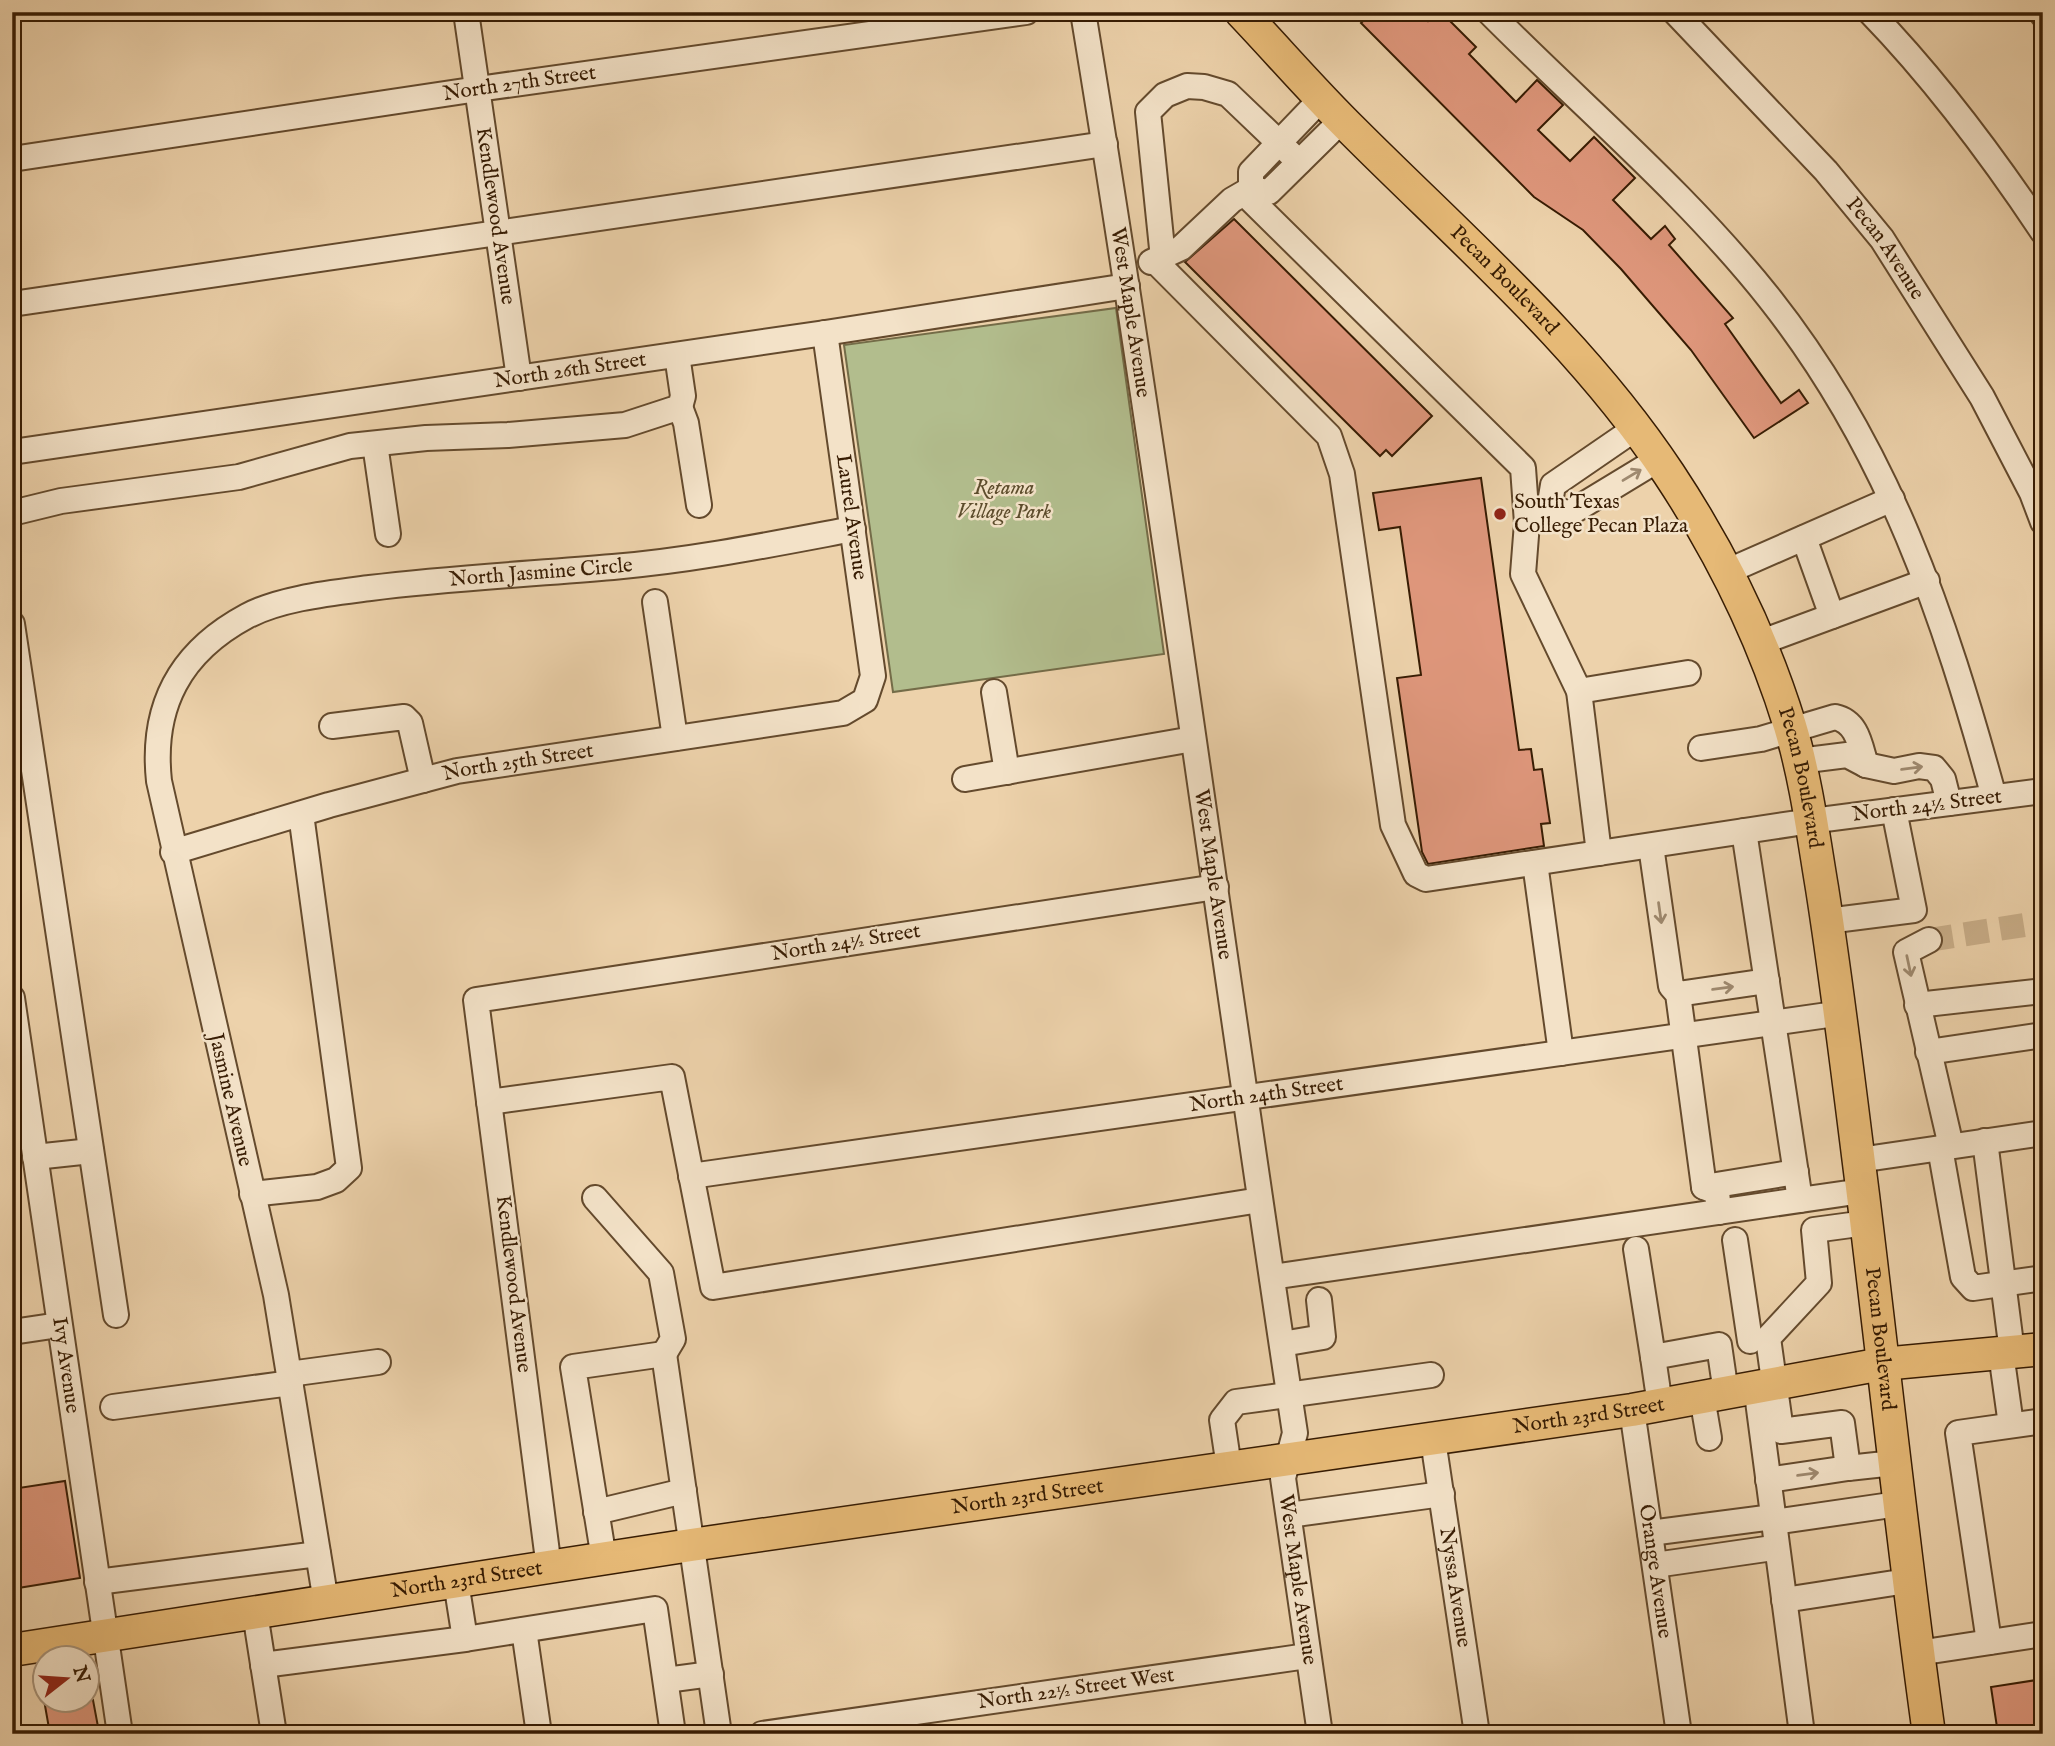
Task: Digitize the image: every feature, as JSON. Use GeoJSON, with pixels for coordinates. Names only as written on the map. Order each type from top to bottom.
{"type":"FeatureCollection","features":[{"type":"Feature","properties":{"kind":"main road","name":"Pecan Boulevard"},"geometry":{"type":"LineString","coordinates":[[1241,12],[1332,109],[1539,315],[1603,386],[1658,459],[1702,528],[1759,643],[1791,730],[1799,761],[1842,1013],[1898,1504],[1929,1734]]}},
{"type":"Feature","properties":{"kind":"main road","name":"North 23rd Street"},"geometry":{"type":"LineString","coordinates":[[12,1650],[691,1545],[1288,1458],[1433,1440],[1646,1407],[1882,1364],[2019,1351]]}},
{"type":"Feature","properties":{"kind":"street","name":"Kendlewood Avenue"},"geometry":{"type":"LineString","coordinates":[[466,12],[519,378]]}},
{"type":"Feature","properties":{"kind":"street","name":"North 27th Street"},"geometry":{"type":"LineString","coordinates":[[12,159],[478,89],[1026,12]]}},
{"type":"Feature","properties":{"kind":"street","name":"West Maple Avenue"},"geometry":{"type":"LineString","coordinates":[[1083,12],[1126,275],[1295,1433],[1283,1478],[1320,1734]]}},
{"type":"Feature","properties":{"kind":"street"},"geometry":{"type":"LineString","coordinates":[[1489,12],[1676,193],[1770,299],[1810,353],[1881,474],[1927,581],[1945,629],[1994,797]]}},
{"type":"Feature","properties":{"kind":"street","name":"Pecan Avenue"},"geometry":{"type":"LineString","coordinates":[[1675,12],[1826,171],[1882,239],[1982,397],[2032,493],[2043,522]]}},
{"type":"Feature","properties":{"kind":"street"},"geometry":{"type":"LineString","coordinates":[[1870,12],[1936,86],[2043,232]]}},
{"type":"Feature","properties":{"kind":"street"},"geometry":{"type":"LineString","coordinates":[[1299,162],[1228,94],[1187,86],[1165,95],[1147,112],[1160,260],[1181,248],[1232,200],[1248,192],[1269,192],[1299,162],[1332,109]]}},
{"type":"Feature","properties":{"kind":"street"},"geometry":{"type":"LineString","coordinates":[[1248,192],[1251,172],[1279,143],[1332,109]]}},
{"type":"Feature","properties":{"kind":"street"},"geometry":{"type":"LineString","coordinates":[[12,304],[1105,144]]}},
{"type":"Feature","properties":{"kind":"street"},"geometry":{"type":"LineString","coordinates":[[1248,192],[1522,468],[1527,523],[1523,574],[1579,691],[1600,853]]}},
{"type":"Feature","properties":{"kind":"street","name":"North 26th Street"},"geometry":{"type":"LineString","coordinates":[[12,452],[825,333],[1126,275],[1160,260]]}},
{"type":"Feature","properties":{"kind":"street","name":"North 24½ Street"},"geometry":{"type":"LineString","coordinates":[[1160,260],[1329,436],[1342,474],[1392,825],[1416,874],[1426,879],[1811,821],[2043,791]]}},
{"type":"Feature","properties":{"kind":"street","name":"Laurel Avenue"},"geometry":{"type":"LineString","coordinates":[[825,333],[873,676],[865,700]]}},
{"type":"Feature","properties":{"kind":"street"},"geometry":{"type":"LineString","coordinates":[[677,355],[683,396],[680,407],[686,423],[699,505]]}},
{"type":"Feature","properties":{"kind":"street"},"geometry":{"type":"LineString","coordinates":[[14,509],[239,477],[350,446],[625,425],[680,407]]}},
{"type":"Feature","properties":{"kind":"street"},"geometry":{"type":"LineString","coordinates":[[1549,509],[1553,485],[1636,428]]}},
{"type":"Feature","properties":{"kind":"street"},"geometry":{"type":"LineString","coordinates":[[375,444],[388,534]]}},
{"type":"Feature","properties":{"kind":"street"},"geometry":{"type":"LineString","coordinates":[[1527,523],[1549,509],[1570,513],[1658,459]]}},
{"type":"Feature","properties":{"kind":"street"},"geometry":{"type":"LineString","coordinates":[[1585,463],[1605,492]]}},
{"type":"Feature","properties":{"kind":"street"},"geometry":{"type":"LineString","coordinates":[[1726,572],[1892,499]]}},
{"type":"Feature","properties":{"kind":"street","name":"North Jasmine Circle"},"geometry":{"type":"LineString","coordinates":[[232,625],[264,609],[335,593],[425,582],[661,563],[853,529]]}},
{"type":"Feature","properties":{"kind":"street"},"geometry":{"type":"LineString","coordinates":[[1804,538],[1832,616]]}},
{"type":"Feature","properties":{"kind":"street"},"geometry":{"type":"LineString","coordinates":[[1759,643],[1927,581]]}},
{"type":"Feature","properties":{"kind":"street"},"geometry":{"type":"LineString","coordinates":[[656,602],[674,738]]}},
{"type":"Feature","properties":{"kind":"street"},"geometry":{"type":"LineString","coordinates":[[12,624],[116,1315]]}},
{"type":"Feature","properties":{"kind":"street","name":"Jasmine Avenue"},"geometry":{"type":"LineString","coordinates":[[232,625],[193,656],[177,678],[158,727],[156,754],[173,852],[275,1295],[326,1602]]}},
{"type":"Feature","properties":{"kind":"street"},"geometry":{"type":"LineString","coordinates":[[1579,691],[1688,673]]}},
{"type":"Feature","properties":{"kind":"street"},"geometry":{"type":"LineString","coordinates":[[994,692],[1007,772]]}},
{"type":"Feature","properties":{"kind":"street","name":"North 25th Street"},"geometry":{"type":"LineString","coordinates":[[173,852],[457,771],[843,713],[865,700]]}},
{"type":"Feature","properties":{"kind":"street"},"geometry":{"type":"LineString","coordinates":[[332,726],[404,717],[410,723],[423,780]]}},
{"type":"Feature","properties":{"kind":"street"},"geometry":{"type":"LineString","coordinates":[[1701,748],[1761,739],[1835,717],[1845,719],[1856,732],[1866,765]]}},
{"type":"Feature","properties":{"kind":"street"},"geometry":{"type":"LineString","coordinates":[[965,779],[1193,739]]}},
{"type":"Feature","properties":{"kind":"street"},"geometry":{"type":"LineString","coordinates":[[1799,761],[1847,755],[1866,765],[1894,771],[1919,766],[1934,768],[1943,779],[1949,803]]}},
{"type":"Feature","properties":{"kind":"street"},"geometry":{"type":"LineString","coordinates":[[1827,921],[1914,910],[1894,810]]}},
{"type":"Feature","properties":{"kind":"street"},"geometry":{"type":"LineString","coordinates":[[252,1194],[317,1187],[336,1180],[349,1168],[301,814]]}},
{"type":"Feature","properties":{"kind":"street"},"geometry":{"type":"LineString","coordinates":[[1744,831],[1800,1200]]}},
{"type":"Feature","properties":{"kind":"street"},"geometry":{"type":"LineString","coordinates":[[1651,846],[1671,986],[1678,994],[1704,1187]]}},
{"type":"Feature","properties":{"kind":"street"},"geometry":{"type":"LineString","coordinates":[[1535,863],[1561,1053]]}},
{"type":"Feature","properties":{"kind":"street","name":"North 24½ Street"},"geometry":{"type":"LineString","coordinates":[[476,1000],[1216,887]]}},
{"type":"Feature","properties":{"kind":"street"},"geometry":{"type":"LineString","coordinates":[[1929,940],[1906,953],[1946,1147],[1964,1277],[1973,1288],[2043,1278]]}},
{"type":"Feature","properties":{"kind":"street"},"geometry":{"type":"LineString","coordinates":[[1678,994],[1767,981]]}},
{"type":"Feature","properties":{"kind":"street"},"geometry":{"type":"LineString","coordinates":[[1917,1005],[2043,991]]}},
{"type":"Feature","properties":{"kind":"street","name":"Ivy Avenue"},"geometry":{"type":"LineString","coordinates":[[12,998],[14,1027],[120,1734]]}},
{"type":"Feature","properties":{"kind":"street","name":"Kendlewood Avenue"},"geometry":{"type":"LineString","coordinates":[[476,1000],[550,1568]]}},
{"type":"Feature","properties":{"kind":"street","name":"North 24th Street"},"geometry":{"type":"LineString","coordinates":[[691,1175],[1842,1013]]}},
{"type":"Feature","properties":{"kind":"street"},"geometry":{"type":"LineString","coordinates":[[1928,1052],[2043,1035]]}},
{"type":"Feature","properties":{"kind":"street"},"geometry":{"type":"LineString","coordinates":[[489,1102],[672,1077],[713,1287],[1260,1200]]}},
{"type":"Feature","properties":{"kind":"street"},"geometry":{"type":"LineString","coordinates":[[1859,1160],[2043,1133]]}},
{"type":"Feature","properties":{"kind":"street"},"geometry":{"type":"LineString","coordinates":[[1985,1141],[2004,1284],[2019,1351],[2011,1426]]}},
{"type":"Feature","properties":{"kind":"street"},"geometry":{"type":"LineString","coordinates":[[35,1157],[91,1151]]}},
{"type":"Feature","properties":{"kind":"street"},"geometry":{"type":"LineString","coordinates":[[1704,1187],[1796,1172]]}},
{"type":"Feature","properties":{"kind":"street"},"geometry":{"type":"LineString","coordinates":[[1704,1187],[1717,1192],[1719,1212]]}},
{"type":"Feature","properties":{"kind":"street"},"geometry":{"type":"LineString","coordinates":[[1272,1277],[1862,1191]]}},
{"type":"Feature","properties":{"kind":"street"},"geometry":{"type":"LineString","coordinates":[[595,1198],[661,1273],[673,1339],[664,1354],[719,1734]]}},
{"type":"Feature","properties":{"kind":"street"},"geometry":{"type":"LineString","coordinates":[[1709,1438],[1740,1390],[1759,1339],[1819,1283],[1814,1230],[1866,1223]]}},
{"type":"Feature","properties":{"kind":"street"},"geometry":{"type":"LineString","coordinates":[[1735,1240],[1759,1339]]}},
{"type":"Feature","properties":{"kind":"street","name":"Orange Avenue"},"geometry":{"type":"LineString","coordinates":[[1636,1249],[1653,1357],[1646,1407],[1650,1533],[1679,1734]]}},
{"type":"Feature","properties":{"kind":"street"},"geometry":{"type":"LineString","coordinates":[[2004,1284],[2022,1274],[2043,1271]]}},
{"type":"Feature","properties":{"kind":"street"},"geometry":{"type":"LineString","coordinates":[[1282,1344],[1324,1337],[1319,1300]]}},
{"type":"Feature","properties":{"kind":"street"},"geometry":{"type":"LineString","coordinates":[[12,1332],[59,1325]]}},
{"type":"Feature","properties":{"kind":"street"},"geometry":{"type":"LineString","coordinates":[[1653,1357],[1759,1339]]}},
{"type":"Feature","properties":{"kind":"street"},"geometry":{"type":"LineString","coordinates":[[1719,1345],[1740,1390],[1771,1433],[1768,1480],[1802,1734]]}},
{"type":"Feature","properties":{"kind":"street"},"geometry":{"type":"LineString","coordinates":[[604,1559],[573,1367],[664,1354]]}},
{"type":"Feature","properties":{"kind":"street"},"geometry":{"type":"LineString","coordinates":[[113,1407],[378,1362]]}},
{"type":"Feature","properties":{"kind":"street"},"geometry":{"type":"LineString","coordinates":[[1229,1467],[1222,1420],[1236,1402],[1431,1375]]}},
{"type":"Feature","properties":{"kind":"street"},"geometry":{"type":"LineString","coordinates":[[1989,1642],[1958,1433],[2043,1421]]}},
{"type":"Feature","properties":{"kind":"street"},"geometry":{"type":"LineString","coordinates":[[1771,1433],[1842,1423],[1848,1468]]}},
{"type":"Feature","properties":{"kind":"street","name":"Nyssa Avenue"},"geometry":{"type":"LineString","coordinates":[[1433,1440],[1477,1734]]}},
{"type":"Feature","properties":{"kind":"street"},"geometry":{"type":"LineString","coordinates":[[1768,1480],[1894,1463]]}},
{"type":"Feature","properties":{"kind":"street"},"geometry":{"type":"LineString","coordinates":[[596,1512],[684,1491]]}},
{"type":"Feature","properties":{"kind":"street"},"geometry":{"type":"LineString","coordinates":[[1289,1515],[1441,1494]]}},
{"type":"Feature","properties":{"kind":"street"},"geometry":{"type":"LineString","coordinates":[[1650,1533],[1898,1504]]}},
{"type":"Feature","properties":{"kind":"street"},"geometry":{"type":"LineString","coordinates":[[1655,1565],[1766,1549]]}},
{"type":"Feature","properties":{"kind":"street"},"geometry":{"type":"LineString","coordinates":[[97,1581],[318,1554]]}},
{"type":"Feature","properties":{"kind":"street"},"geometry":{"type":"LineString","coordinates":[[1784,1601],[1908,1581]]}},
{"type":"Feature","properties":{"kind":"street"},"geometry":{"type":"LineString","coordinates":[[456,1582],[465,1639]]}},
{"type":"Feature","properties":{"kind":"street"},"geometry":{"type":"LineString","coordinates":[[263,1665],[465,1639],[655,1609],[673,1734]]}},
{"type":"Feature","properties":{"kind":"street"},"geometry":{"type":"LineString","coordinates":[[255,1613],[274,1734]]}},
{"type":"Feature","properties":{"kind":"street"},"geometry":{"type":"LineString","coordinates":[[524,1630],[539,1734]]}},
{"type":"Feature","properties":{"kind":"street"},"geometry":{"type":"LineString","coordinates":[[1918,1653],[2043,1634]]}},
{"type":"Feature","properties":{"kind":"street","name":"North 22½ Street West"},"geometry":{"type":"LineString","coordinates":[[762,1734],[1307,1656]]}},
{"type":"Feature","properties":{"kind":"street"},"geometry":{"type":"LineString","coordinates":[[666,1680],[710,1674]]}},
{"type":"Feature","properties":{"kind":"green space","name":"Retama Village Park"},"geometry":{"type":"Polygon","coordinates":[[[1116,308],[1164,654],[893,692],[844,345],[1116,308]]]}},
{"type":"Feature","properties":{"kind":"building"},"geometry":{"type":"Polygon","coordinates":[[[1372,12],[1419,12],[1428,21],[1441,12],[1476,47],[1469,54],[1516,102],[1537,80],[1563,105],[1538,130],[1570,161],[1594,137],[1635,178],[1613,200],[1651,239],[1665,226],[1675,239],[1669,245],[1733,318],[1725,324],[1781,403],[1799,390],[1808,403],[1754,438],[1691,350],[1621,269],[1583,230],[1534,197],[1361,23],[1372,12]]]}},
{"type":"Feature","properties":{"kind":"building"},"geometry":{"type":"Polygon","coordinates":[[[1234,219],[1432,416],[1392,456],[1386,450],[1380,456],[1185,262],[1234,219]]]}},
{"type":"Feature","properties":{"kind":"building"},"geometry":{"type":"Polygon","coordinates":[[[1481,478],[1519,750],[1531,749],[1534,770],[1542,769],[1550,823],[1541,824],[1544,846],[1428,864],[1422,852],[1397,678],[1421,675],[1400,527],[1379,530],[1373,493],[1481,478]]]}},
{"type":"Feature","properties":{"kind":"building"},"geometry":{"type":"Polygon","coordinates":[[[65,1481],[80,1578],[12,1589],[12,1489],[65,1481]]]}},
{"type":"Feature","properties":{"kind":"building"},"geometry":{"type":"Polygon","coordinates":[[[2043,1679],[2043,1734],[1998,1734],[1991,1687],[2043,1679]]]}},
{"type":"Feature","properties":{"kind":"building"},"geometry":{"type":"Polygon","coordinates":[[[46,1714],[96,1714],[99,1732],[50,1734],[46,1714]]]}},
{"type":"Feature","properties":{"kind":"tunnel"},"geometry":{"type":"LineString","coordinates":[[1929,940],[2043,922]]}},
{"type":"Feature","properties":{"kind":"place","name":"South Texas College Pecan Plaza"},"geometry":{"type":"Point","coordinates":[1500,514]}}]}
